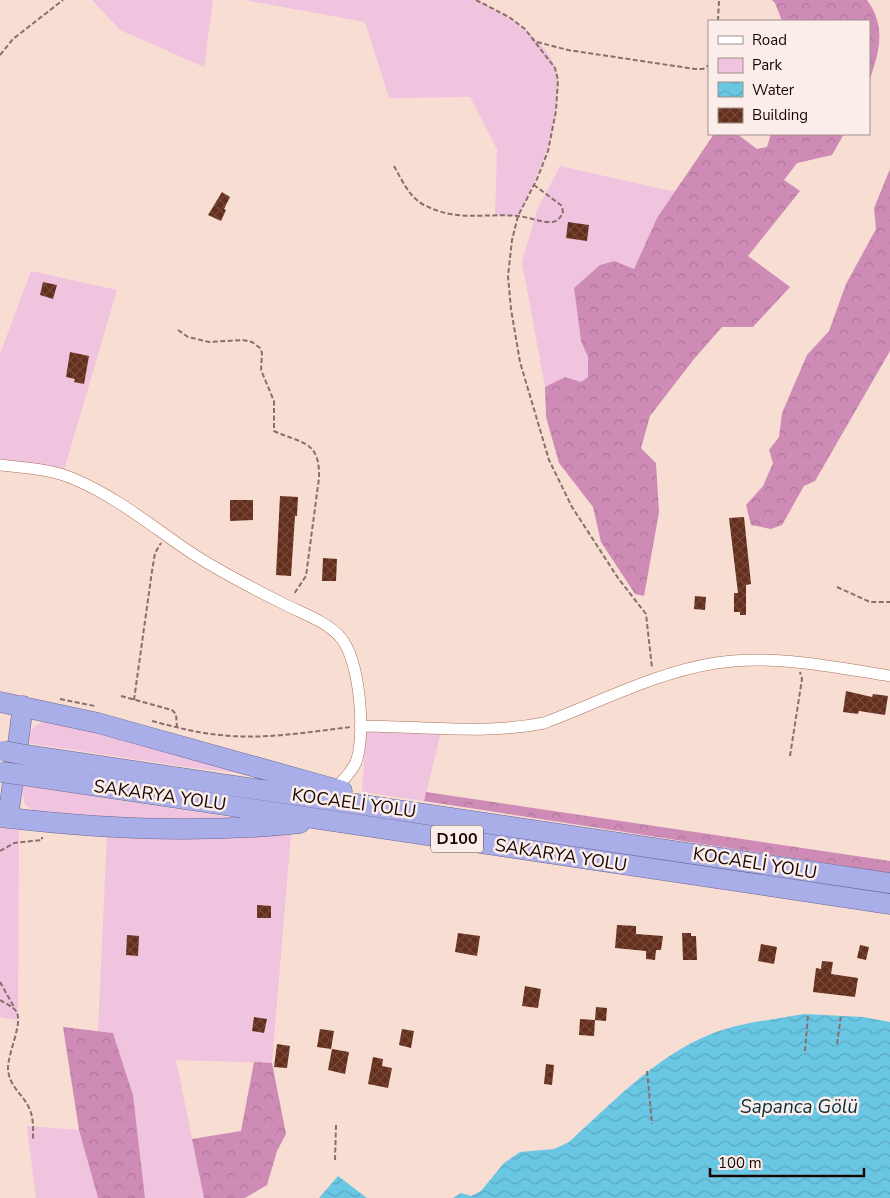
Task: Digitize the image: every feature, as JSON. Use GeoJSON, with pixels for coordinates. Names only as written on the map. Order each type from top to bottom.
{"type":"FeatureCollection","features":[{"type":"Feature","properties":{"kind":"highway"},"geometry":{"type":"LineString","coordinates":[[0,702],[153,737],[408,811]]}},
{"type":"Feature","properties":{"kind":"highway"},"geometry":{"type":"LineString","coordinates":[[32,708],[4,818],[43,823],[126,828],[199,829],[268,826],[328,820]]}},
{"type":"Feature","properties":{"kind":"highway","name":"KOCAELİ YOLU"},"geometry":{"type":"LineString","coordinates":[[2,751],[890,883]]}},
{"type":"Feature","properties":{"kind":"highway","name":"SAKARYA YOLU"},"geometry":{"type":"LineString","coordinates":[[1,772],[890,904]]}},
{"type":"Feature","properties":{"kind":"street"},"geometry":{"type":"LineString","coordinates":[[0,465],[61,474],[75,479],[100,492],[167,536],[254,589],[334,630],[347,647],[353,664],[360,726],[356,764],[335,789]]}},
{"type":"Feature","properties":{"kind":"street"},"geometry":{"type":"LineString","coordinates":[[360,726],[497,730],[523,727],[544,723],[688,668],[724,662],[797,661],[890,676]]}},
{"type":"Feature","properties":{"kind":"path"},"geometry":{"type":"LineString","coordinates":[[0,55],[13,39],[63,0]]}},
{"type":"Feature","properties":{"kind":"path"},"geometry":{"type":"LineString","coordinates":[[476,0],[509,17],[525,29],[556,68],[558,80],[556,111],[548,151],[534,185],[518,216],[512,240],[508,276],[520,362],[549,460],[572,507],[618,578],[646,614],[653,680]]}},
{"type":"Feature","properties":{"kind":"path"},"geometry":{"type":"LineString","coordinates":[[718,20],[719,0]]}},
{"type":"Feature","properties":{"kind":"path"},"geometry":{"type":"LineString","coordinates":[[536,42],[568,50],[695,68],[703,69],[708,66]]}},
{"type":"Feature","properties":{"kind":"path"},"geometry":{"type":"LineString","coordinates":[[394,166],[405,187],[414,198],[423,205],[441,212],[477,218],[518,216],[552,222],[558,220],[563,213],[562,206],[534,185]]}},
{"type":"Feature","properties":{"kind":"path"},"geometry":{"type":"LineString","coordinates":[[178,330],[188,337],[209,342],[243,340],[252,342],[260,348],[262,370],[274,401],[274,431],[307,443],[316,455],[319,462],[319,478],[306,576],[294,594]]}},
{"type":"Feature","properties":{"kind":"path"},"geometry":{"type":"LineString","coordinates":[[134,700],[155,553],[167,536]]}},
{"type":"Feature","properties":{"kind":"path"},"geometry":{"type":"LineString","coordinates":[[837,587],[870,602],[890,602]]}},
{"type":"Feature","properties":{"kind":"path"},"geometry":{"type":"LineString","coordinates":[[790,756],[802,679],[797,661]]}},
{"type":"Feature","properties":{"kind":"path"},"geometry":{"type":"LineString","coordinates":[[121,696],[172,710],[176,714],[177,727]]}},
{"type":"Feature","properties":{"kind":"path"},"geometry":{"type":"LineString","coordinates":[[32,708],[61,699],[104,708]]}},
{"type":"Feature","properties":{"kind":"path"},"geometry":{"type":"LineString","coordinates":[[148,720],[177,727],[238,736],[290,734],[360,726]]}},
{"type":"Feature","properties":{"kind":"path"},"geometry":{"type":"LineString","coordinates":[[0,850],[14,843],[42,840],[43,823]]}},
{"type":"Feature","properties":{"kind":"path"},"geometry":{"type":"LineString","coordinates":[[0,982],[18,1015],[17,1031],[10,1048],[8,1070],[12,1086],[30,1109],[33,1121],[33,1141]]}},
{"type":"Feature","properties":{"kind":"path"},"geometry":{"type":"LineString","coordinates":[[0,1000],[15,1009]]}},
{"type":"Feature","properties":{"kind":"path"},"geometry":{"type":"LineString","coordinates":[[805,1051],[808,1015]]}},
{"type":"Feature","properties":{"kind":"path"},"geometry":{"type":"LineString","coordinates":[[837,1044],[841,1016]]}},
{"type":"Feature","properties":{"kind":"path"},"geometry":{"type":"LineString","coordinates":[[647,1071],[652,1124]]}},
{"type":"Feature","properties":{"kind":"path"},"geometry":{"type":"LineString","coordinates":[[335,1160],[336,1126]]}},
{"type":"Feature","properties":{"kind":"green space"},"geometry":{"type":"Polygon","coordinates":[[[92,0],[213,0],[204,67],[120,30],[92,0]]]}},
{"type":"Feature","properties":{"kind":"green space"},"geometry":{"type":"Polygon","coordinates":[[[244,0],[476,0],[523,28],[534,37],[551,58],[556,69],[558,85],[555,117],[548,147],[518,216],[495,216],[497,149],[470,97],[389,98],[365,22],[244,0]]]}},
{"type":"Feature","properties":{"kind":"green space"},"geometry":{"type":"Polygon","coordinates":[[[772,0],[867,0],[877,20],[879,30],[876,61],[870,79],[870,20],[782,20],[772,0]]]}},
{"type":"Feature","properties":{"kind":"green space"},"geometry":{"type":"Polygon","coordinates":[[[713,135],[738,135],[757,149],[767,147],[771,135],[843,135],[832,155],[797,163],[784,180],[800,191],[748,256],[790,287],[753,327],[722,327],[694,359],[650,416],[641,448],[656,463],[659,512],[644,596],[635,594],[601,542],[593,507],[559,463],[546,417],[545,387],[565,377],[581,382],[588,377],[588,357],[581,341],[574,288],[600,265],[614,261],[634,269],[657,218],[713,135]]]}},
{"type":"Feature","properties":{"kind":"green space"},"geometry":{"type":"Polygon","coordinates":[[[560,166],[671,191],[676,190],[657,218],[634,269],[614,261],[600,265],[574,288],[581,341],[588,357],[588,377],[581,382],[565,377],[545,387],[522,262],[537,210],[560,166]]]}},
{"type":"Feature","properties":{"kind":"green space"},"geometry":{"type":"Polygon","coordinates":[[[890,169],[890,351],[815,481],[804,486],[782,525],[771,529],[751,525],[746,505],[763,486],[773,463],[769,450],[779,437],[782,413],[807,355],[829,331],[846,284],[876,229],[874,208],[890,169]]]}},
{"type":"Feature","properties":{"kind":"green space"},"geometry":{"type":"Polygon","coordinates":[[[31,271],[117,290],[64,470],[0,459],[0,354],[31,271]]]}},
{"type":"Feature","properties":{"kind":"green space"},"geometry":{"type":"Polygon","coordinates":[[[56,718],[246,774],[26,743],[30,732],[36,725],[56,718]]]}},
{"type":"Feature","properties":{"kind":"green space"},"geometry":{"type":"Polygon","coordinates":[[[366,732],[441,732],[424,801],[362,792],[366,732]]]}},
{"type":"Feature","properties":{"kind":"green space"},"geometry":{"type":"Polygon","coordinates":[[[20,785],[242,819],[168,820],[36,813],[25,804],[20,785]]]}},
{"type":"Feature","properties":{"kind":"green space"},"geometry":{"type":"Polygon","coordinates":[[[426,792],[890,861],[890,873],[424,801],[426,792]]]}},
{"type":"Feature","properties":{"kind":"green space"},"geometry":{"type":"Polygon","coordinates":[[[0,827],[19,830],[18,1020],[0,1017],[0,827]]]}},
{"type":"Feature","properties":{"kind":"green space"},"geometry":{"type":"Polygon","coordinates":[[[107,833],[291,834],[272,1063],[176,1060],[204,1198],[145,1198],[133,1095],[113,1033],[98,1031],[107,833]]]}},
{"type":"Feature","properties":{"kind":"green space"},"geometry":{"type":"Polygon","coordinates":[[[63,1027],[113,1033],[133,1095],[145,1198],[98,1198],[79,1130],[63,1027]]]}},
{"type":"Feature","properties":{"kind":"green space"},"geometry":{"type":"Polygon","coordinates":[[[254,1062],[272,1063],[286,1134],[277,1151],[267,1185],[245,1198],[204,1198],[192,1139],[241,1131],[254,1062]]]}},
{"type":"Feature","properties":{"kind":"green space"},"geometry":{"type":"Polygon","coordinates":[[[27,1126],[79,1130],[98,1198],[36,1198],[27,1126]]]}},
{"type":"Feature","properties":{"kind":"water","name":"Sapanca Gölü"},"geometry":{"type":"Polygon","coordinates":[[[804,1014],[863,1017],[890,1022],[890,1198],[453,1198],[461,1193],[471,1196],[481,1191],[504,1163],[520,1152],[554,1149],[569,1142],[616,1098],[650,1070],[704,1037],[728,1028],[753,1022],[804,1014]]]}},
{"type":"Feature","properties":{"kind":"water"},"geometry":{"type":"Polygon","coordinates":[[[338,1176],[367,1198],[319,1198],[338,1176]]]}},
{"type":"Feature","properties":{"kind":"building"},"geometry":{"type":"Polygon","coordinates":[[[222,192],[230,197],[221,221],[208,215],[222,192]]]}},
{"type":"Feature","properties":{"kind":"building"},"geometry":{"type":"Polygon","coordinates":[[[568,222],[589,225],[587,241],[566,238],[568,222]]]}},
{"type":"Feature","properties":{"kind":"building"},"geometry":{"type":"Polygon","coordinates":[[[43,282],[57,285],[53,299],[40,295],[43,282]]]}},
{"type":"Feature","properties":{"kind":"building"},"geometry":{"type":"Polygon","coordinates":[[[70,352],[89,356],[84,384],[74,382],[75,379],[66,377],[70,352]]]}},
{"type":"Feature","properties":{"kind":"building"},"geometry":{"type":"Polygon","coordinates":[[[280,496],[298,497],[291,576],[276,575],[280,496]]]}},
{"type":"Feature","properties":{"kind":"building"},"geometry":{"type":"Polygon","coordinates":[[[230,500],[253,500],[253,520],[230,521],[230,500]]]}},
{"type":"Feature","properties":{"kind":"building"},"geometry":{"type":"Polygon","coordinates":[[[744,517],[751,584],[746,585],[746,615],[740,615],[740,612],[734,612],[734,593],[738,593],[729,518],[744,517]]]}},
{"type":"Feature","properties":{"kind":"building"},"geometry":{"type":"Polygon","coordinates":[[[323,558],[337,559],[336,581],[322,581],[323,558]]]}},
{"type":"Feature","properties":{"kind":"building"},"geometry":{"type":"Polygon","coordinates":[[[695,596],[706,597],[705,610],[694,609],[695,596]]]}},
{"type":"Feature","properties":{"kind":"building"},"geometry":{"type":"Polygon","coordinates":[[[846,691],[872,697],[873,694],[888,696],[885,715],[859,711],[858,714],[843,712],[846,691]]]}},
{"type":"Feature","properties":{"kind":"building"},"geometry":{"type":"Polygon","coordinates":[[[257,905],[271,906],[271,918],[257,918],[257,905]]]}},
{"type":"Feature","properties":{"kind":"building"},"geometry":{"type":"Polygon","coordinates":[[[617,925],[636,926],[636,934],[663,936],[661,950],[656,950],[655,960],[646,959],[646,951],[615,948],[617,925]]]}},
{"type":"Feature","properties":{"kind":"building"},"geometry":{"type":"Polygon","coordinates":[[[458,933],[480,936],[477,956],[455,952],[458,933]]]}},
{"type":"Feature","properties":{"kind":"building"},"geometry":{"type":"Polygon","coordinates":[[[682,933],[691,933],[691,936],[696,936],[697,960],[683,960],[682,933]]]}},
{"type":"Feature","properties":{"kind":"building"},"geometry":{"type":"Polygon","coordinates":[[[127,935],[139,936],[138,956],[126,955],[127,935]]]}},
{"type":"Feature","properties":{"kind":"building"},"geometry":{"type":"Polygon","coordinates":[[[761,944],[777,947],[774,964],[758,961],[761,944]]]}},
{"type":"Feature","properties":{"kind":"building"},"geometry":{"type":"Polygon","coordinates":[[[860,945],[869,947],[866,960],[857,958],[860,945]]]}},
{"type":"Feature","properties":{"kind":"building"},"geometry":{"type":"Polygon","coordinates":[[[822,961],[833,962],[831,974],[858,978],[855,997],[813,992],[816,968],[821,969],[822,961]]]}},
{"type":"Feature","properties":{"kind":"building"},"geometry":{"type":"Polygon","coordinates":[[[525,986],[541,989],[538,1008],[522,1006],[525,986]]]}},
{"type":"Feature","properties":{"kind":"building"},"geometry":{"type":"Polygon","coordinates":[[[596,1007],[607,1008],[606,1021],[595,1020],[596,1007]]]}},
{"type":"Feature","properties":{"kind":"building"},"geometry":{"type":"Polygon","coordinates":[[[254,1017],[267,1019],[264,1033],[252,1031],[254,1017]]]}},
{"type":"Feature","properties":{"kind":"building"},"geometry":{"type":"Polygon","coordinates":[[[580,1019],[595,1020],[594,1036],[579,1035],[580,1019]]]}},
{"type":"Feature","properties":{"kind":"building"},"geometry":{"type":"Polygon","coordinates":[[[320,1029],[334,1031],[331,1049],[317,1047],[320,1029]]]}},
{"type":"Feature","properties":{"kind":"building"},"geometry":{"type":"Polygon","coordinates":[[[402,1029],[414,1031],[411,1048],[399,1045],[402,1029]]]}},
{"type":"Feature","properties":{"kind":"building"},"geometry":{"type":"Polygon","coordinates":[[[277,1044],[290,1046],[287,1068],[274,1067],[277,1044]]]}},
{"type":"Feature","properties":{"kind":"building"},"geometry":{"type":"Polygon","coordinates":[[[332,1049],[349,1052],[345,1074],[328,1070],[332,1049]]]}},
{"type":"Feature","properties":{"kind":"building"},"geometry":{"type":"Polygon","coordinates":[[[373,1057],[383,1059],[382,1066],[392,1068],[388,1088],[368,1084],[373,1057]]]}},
{"type":"Feature","properties":{"kind":"building"},"geometry":{"type":"Polygon","coordinates":[[[546,1064],[554,1065],[552,1085],[544,1084],[546,1064]]]}}]}
